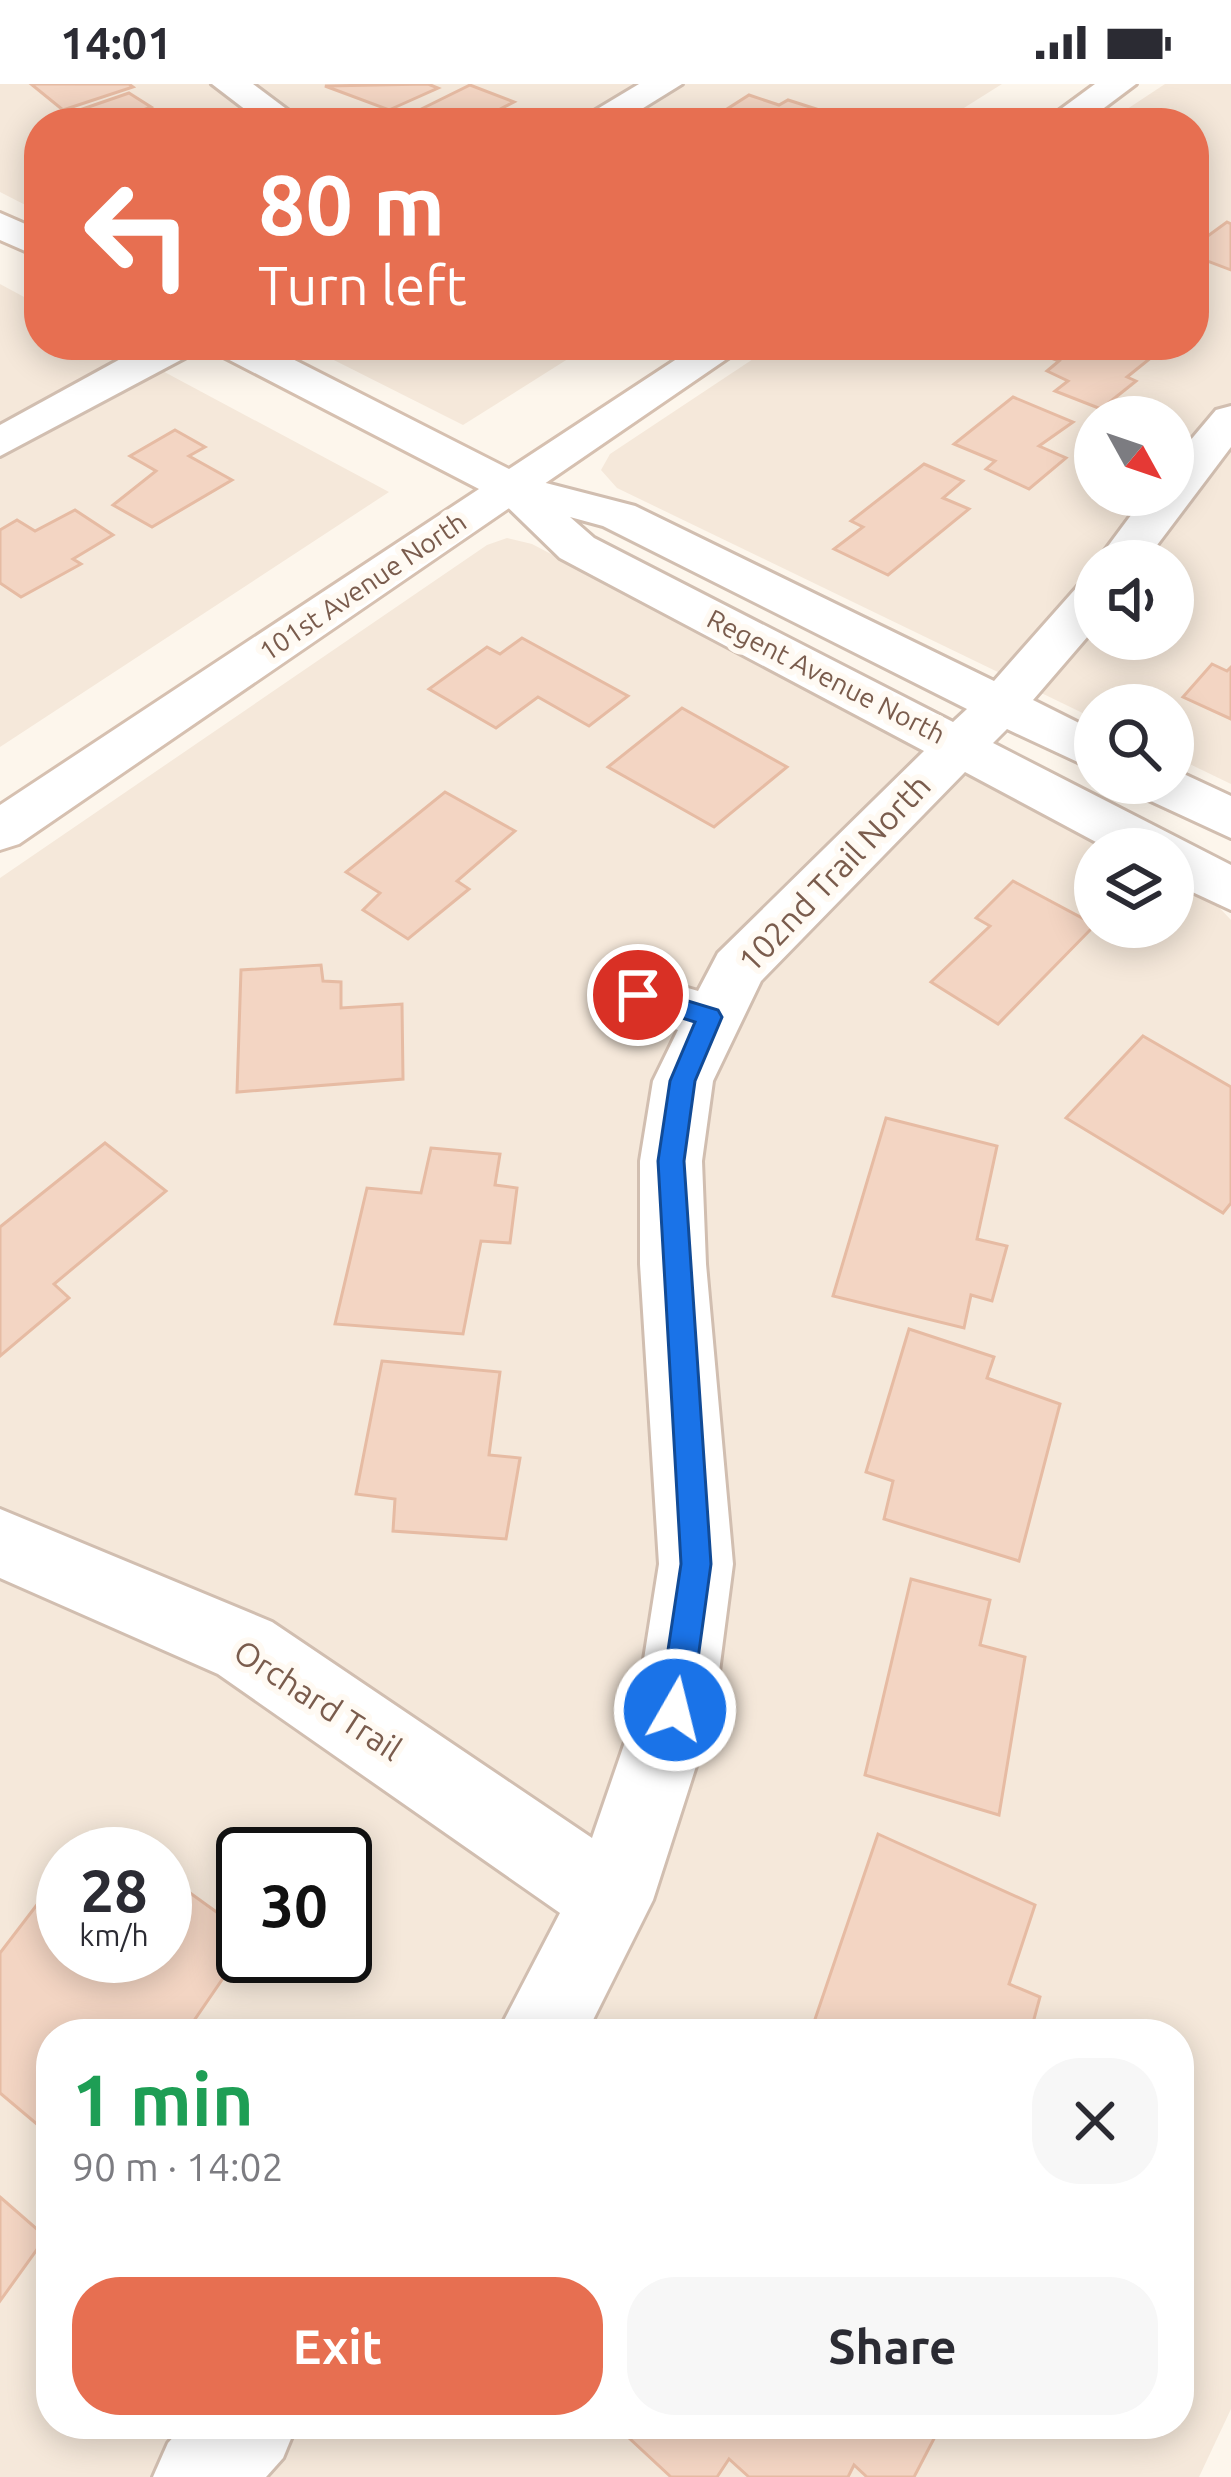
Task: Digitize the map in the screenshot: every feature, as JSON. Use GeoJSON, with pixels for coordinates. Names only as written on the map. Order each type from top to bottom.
{"type":"FeatureCollection","features":[{"type":"Feature","properties":{"kind":"street"},"geometry":{"type":"LineString","coordinates":[[229,84],[265,108]]}},
{"type":"Feature","properties":{"kind":"street"},"geometry":{"type":"LineString","coordinates":[[620,108],[665,84]]}},
{"type":"Feature","properties":{"kind":"street"},"geometry":{"type":"LineString","coordinates":[[1083,108],[1119,84]]}},
{"type":"Feature","properties":{"kind":"street"},"geometry":{"type":"LineString","coordinates":[[0,443],[150,360]]}},
{"type":"Feature","properties":{"kind":"street","name":"Regent Avenue North"},"geometry":{"type":"LineString","coordinates":[[262,360],[511,488],[577,548],[980,725],[1074,747]]}},
{"type":"Feature","properties":{"kind":"street","name":"101st Avenue North"},"geometry":{"type":"LineString","coordinates":[[0,831],[703,360]]}},
{"type":"Feature","properties":{"kind":"street"},"geometry":{"type":"LineString","coordinates":[[1194,464],[1231,419]]}},
{"type":"Feature","properties":{"kind":"street","name":"102nd Trail North"},"geometry":{"type":"LineString","coordinates":[[548,2019],[613,1900],[675,1710],[696,1564],[671,1161],[683,1081],[710,1017],[738,968],[980,725],[1074,620]]}},
{"type":"Feature","properties":{"kind":"street","name":"Regent Avenue North"},"geometry":{"type":"LineString","coordinates":[[980,725],[1125,828]]}},
{"type":"Feature","properties":{"kind":"street"},"geometry":{"type":"LineString","coordinates":[[1194,800],[1231,819]]}},
{"type":"Feature","properties":{"kind":"street"},"geometry":{"type":"LineString","coordinates":[[1194,870],[1231,890]]}},
{"type":"Feature","properties":{"kind":"street"},"geometry":{"type":"LineString","coordinates":[[638,995],[710,1017]]}},
{"type":"Feature","properties":{"kind":"street","name":"Orchard Trail"},"geometry":{"type":"LineString","coordinates":[[0,1543],[245,1648],[613,1900]]}},
{"type":"Feature","properties":{"kind":"street"},"geometry":{"type":"LineString","coordinates":[[202,2477],[236,2439]]}},
{"type":"Feature","properties":{"kind":"shaded area"},"geometry":{"type":"Polygon","coordinates":[[[0,84],[1002,84],[964,108],[24,108],[24,204],[0,192],[0,84]]]}},
{"type":"Feature","properties":{"kind":"shaded area"},"geometry":{"type":"Polygon","coordinates":[[[1165,84],[1231,84],[1231,784],[1194,766],[1194,684],[1074,684],[1074,709],[617,488],[601,470],[610,454],[751,360],[1209,360],[1209,108],[1129,108],[1165,84]]]}},
{"type":"Feature","properties":{"kind":"shaded area"},"geometry":{"type":"Polygon","coordinates":[[[0,284],[24,297],[24,360],[142,360],[389,492],[0,747],[0,284]]]}},
{"type":"Feature","properties":{"kind":"shaded area"},"geometry":{"type":"Polygon","coordinates":[[[334,360],[566,360],[463,425],[334,360]]]}},
{"type":"Feature","properties":{"kind":"shaded area"},"geometry":{"type":"Polygon","coordinates":[[[507,538],[532,544],[1074,828],[1074,948],[1194,948],[1194,891],[1213,901],[1231,920],[1231,2409],[1199,2477],[0,2477],[0,878],[487,545],[507,538]]]}},
{"type":"Feature","properties":{"kind":"building"},"geometry":{"type":"Polygon","coordinates":[[[31,84],[133,87],[69,108],[61,108],[31,84]]]}},
{"type":"Feature","properties":{"kind":"building"},"geometry":{"type":"Polygon","coordinates":[[[428,84],[438,88],[384,108],[325,86],[428,84]]]}},
{"type":"Feature","properties":{"kind":"building"},"geometry":{"type":"Polygon","coordinates":[[[470,85],[514,102],[502,108],[423,108],[470,85]]]}},
{"type":"Feature","properties":{"kind":"building"},"geometry":{"type":"Polygon","coordinates":[[[129,93],[151,107],[148,108],[86,108],[129,93]]]}},
{"type":"Feature","properties":{"kind":"building"},"geometry":{"type":"Polygon","coordinates":[[[749,95],[779,105],[788,100],[813,108],[729,108],[749,95]]]}},
{"type":"Feature","properties":{"kind":"building"},"geometry":{"type":"Polygon","coordinates":[[[1231,224],[1231,270],[1209,262],[1209,235],[1231,224]]]}},
{"type":"Feature","properties":{"kind":"building"},"geometry":{"type":"Polygon","coordinates":[[[1056,360],[1148,360],[1127,377],[1136,381],[1117,396],[1074,398],[1055,391],[1068,381],[1047,371],[1056,360]]]}},
{"type":"Feature","properties":{"kind":"building"},"geometry":{"type":"Polygon","coordinates":[[[1013,397],[1073,422],[1039,446],[1066,458],[1029,489],[986,469],[995,461],[954,444],[1013,397]]]}},
{"type":"Feature","properties":{"kind":"building"},"geometry":{"type":"Polygon","coordinates":[[[175,430],[205,447],[189,456],[232,480],[152,527],[113,505],[156,471],[130,456],[175,430]]]}},
{"type":"Feature","properties":{"kind":"building"},"geometry":{"type":"Polygon","coordinates":[[[924,464],[963,481],[943,498],[969,509],[888,575],[834,549],[863,527],[851,521],[924,464]]]}},
{"type":"Feature","properties":{"kind":"building"},"geometry":{"type":"Polygon","coordinates":[[[75,510],[113,535],[73,559],[81,564],[21,597],[0,583],[0,530],[17,520],[35,531],[75,510]]]}},
{"type":"Feature","properties":{"kind":"building"},"geometry":{"type":"Polygon","coordinates":[[[522,638],[628,696],[589,726],[538,697],[496,728],[429,689],[487,647],[500,654],[522,638]]]}},
{"type":"Feature","properties":{"kind":"building"},"geometry":{"type":"Polygon","coordinates":[[[1212,664],[1227,671],[1231,667],[1231,719],[1194,702],[1194,684],[1212,664]]]}},
{"type":"Feature","properties":{"kind":"building"},"geometry":{"type":"Polygon","coordinates":[[[682,708],[787,767],[714,827],[608,767],[682,708]]]}},
{"type":"Feature","properties":{"kind":"building"},"geometry":{"type":"Polygon","coordinates":[[[445,792],[515,831],[457,881],[469,889],[408,939],[363,910],[380,893],[346,872],[445,792]]]}},
{"type":"Feature","properties":{"kind":"building"},"geometry":{"type":"Polygon","coordinates":[[[1013,881],[1074,914],[1074,946],[998,1024],[931,982],[990,926],[976,918],[1013,881]]]}},
{"type":"Feature","properties":{"kind":"building"},"geometry":{"type":"Polygon","coordinates":[[[321,965],[323,981],[341,982],[341,1008],[402,1004],[403,1079],[237,1092],[241,970],[321,965]]]}},
{"type":"Feature","properties":{"kind":"building"},"geometry":{"type":"Polygon","coordinates":[[[1143,1036],[1231,1087],[1231,1203],[1223,1213],[1066,1118],[1143,1036]]]}},
{"type":"Feature","properties":{"kind":"building"},"geometry":{"type":"Polygon","coordinates":[[[886,1118],[997,1146],[977,1239],[1007,1246],[992,1301],[971,1295],[964,1328],[833,1296],[886,1118]]]}},
{"type":"Feature","properties":{"kind":"building"},"geometry":{"type":"Polygon","coordinates":[[[105,1143],[166,1191],[54,1284],[69,1298],[0,1356],[0,1227],[105,1143]]]}},
{"type":"Feature","properties":{"kind":"building"},"geometry":{"type":"Polygon","coordinates":[[[431,1148],[500,1154],[495,1185],[517,1188],[510,1243],[481,1241],[463,1334],[335,1324],[367,1188],[421,1193],[431,1148]]]}},
{"type":"Feature","properties":{"kind":"building"},"geometry":{"type":"Polygon","coordinates":[[[909,1329],[994,1357],[987,1378],[1060,1404],[1019,1561],[884,1519],[893,1481],[866,1472],[909,1329]]]}},
{"type":"Feature","properties":{"kind":"building"},"geometry":{"type":"Polygon","coordinates":[[[382,1361],[500,1372],[489,1455],[520,1458],[506,1539],[393,1531],[395,1499],[356,1494],[382,1361]]]}},
{"type":"Feature","properties":{"kind":"building"},"geometry":{"type":"Polygon","coordinates":[[[911,1579],[990,1600],[980,1645],[1025,1657],[999,1815],[865,1775],[911,1579]]]}},
{"type":"Feature","properties":{"kind":"building"},"geometry":{"type":"Polygon","coordinates":[[[878,1834],[1035,1905],[1009,1984],[1040,1997],[1034,2019],[815,2019],[878,1834]]]}},
{"type":"Feature","properties":{"kind":"building"},"geometry":{"type":"Polygon","coordinates":[[[192,1894],[216,1912],[216,1983],[220,1983],[195,2019],[36,2019],[36,2123],[0,2093],[0,1953],[36,1906],[36,1983],[192,1983],[192,1894]]]}},
{"type":"Feature","properties":{"kind":"building"},"geometry":{"type":"Polygon","coordinates":[[[0,2197],[36,2228],[36,2251],[0,2301],[0,2197]]]}},
{"type":"Feature","properties":{"kind":"building"},"geometry":{"type":"Polygon","coordinates":[[[630,2439],[934,2439],[914,2477],[867,2477],[854,2465],[848,2477],[749,2477],[729,2459],[717,2477],[671,2477],[630,2439]]]}},
{"type":"Feature","properties":{"kind":"route"},"geometry":{"type":"LineString","coordinates":[[638,995],[710,1017],[683,1081],[671,1161],[673,1264],[696,1564],[675,1710]]}}]}
